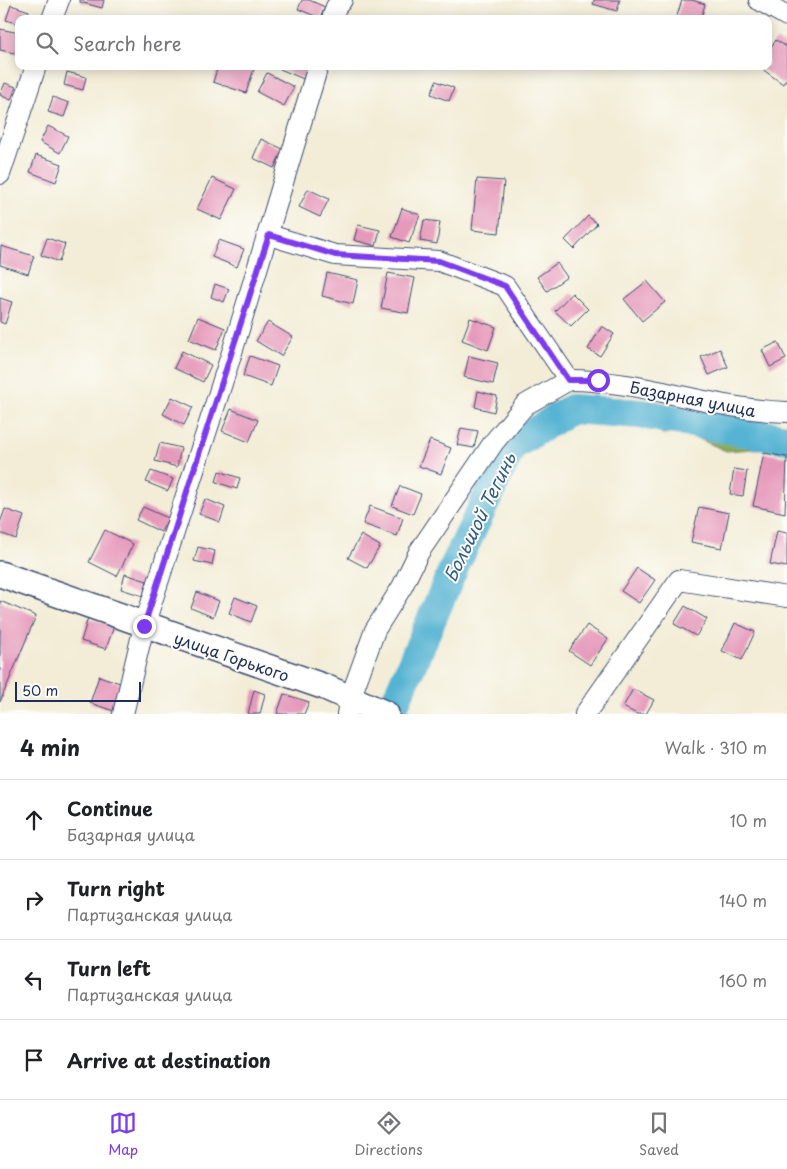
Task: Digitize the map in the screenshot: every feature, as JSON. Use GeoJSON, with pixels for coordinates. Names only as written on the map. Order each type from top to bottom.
{"type":"FeatureCollection","features":[{"type":"Feature","properties":{"kind":"street"},"geometry":{"type":"LineString","coordinates":[[53,15],[59,0]]}},
{"type":"Feature","properties":{"kind":"street"},"geometry":{"type":"LineString","coordinates":[[333,15],[336,7],[342,0]]}},
{"type":"Feature","properties":{"kind":"street"},"geometry":{"type":"LineString","coordinates":[[759,0],[787,16]]}},
{"type":"Feature","properties":{"kind":"street"},"geometry":{"type":"LineString","coordinates":[[0,174],[35,70]]}},
{"type":"Feature","properties":{"kind":"street"},"geometry":{"type":"LineString","coordinates":[[123,714],[144,626],[269,235],[317,70]]}},
{"type":"Feature","properties":{"kind":"street"},"geometry":{"type":"LineString","coordinates":[[269,235],[335,255],[439,261],[505,286],[568,380],[525,405],[494,442],[420,552],[402,587],[375,630],[351,705]]}},
{"type":"Feature","properties":{"kind":"street","name":"Базарная улица"},"geometry":{"type":"LineString","coordinates":[[568,380],[598,380],[759,411],[787,412]]}},
{"type":"Feature","properties":{"kind":"street","name":"улица Горького"},"geometry":{"type":"LineString","coordinates":[[0,574],[144,626],[324,687],[351,705],[386,714]]}},
{"type":"Feature","properties":{"kind":"street"},"geometry":{"type":"LineString","coordinates":[[585,714],[679,580],[787,597]]}},
{"type":"Feature","properties":{"kind":"green space"},"geometry":{"type":"Polygon","coordinates":[[[607,397],[653,401],[738,419],[787,425],[787,451],[767,448],[726,451],[684,432],[663,434],[642,422],[619,418],[607,397]]]}},
{"type":"Feature","properties":{"kind":"building"},"geometry":{"type":"Polygon","coordinates":[[[80,0],[104,0],[102,8],[80,2],[80,0]]]}},
{"type":"Feature","properties":{"kind":"building"},"geometry":{"type":"Polygon","coordinates":[[[302,0],[309,0],[325,7],[321,15],[313,15],[298,9],[302,0]]]}},
{"type":"Feature","properties":{"kind":"building"},"geometry":{"type":"Polygon","coordinates":[[[594,0],[620,0],[617,11],[593,4],[594,0]]]}},
{"type":"Feature","properties":{"kind":"building"},"geometry":{"type":"Polygon","coordinates":[[[682,0],[692,0],[705,4],[702,15],[677,15],[682,0]]]}},
{"type":"Feature","properties":{"kind":"building"},"geometry":{"type":"Polygon","coordinates":[[[11,5],[29,11],[28,15],[15,15],[15,23],[6,20],[11,5]]]}},
{"type":"Feature","properties":{"kind":"building"},"geometry":{"type":"Polygon","coordinates":[[[0,29],[15,32],[15,53],[0,50],[0,29]]]}},
{"type":"Feature","properties":{"kind":"building"},"geometry":{"type":"Polygon","coordinates":[[[776,40],[787,47],[787,78],[783,84],[764,70],[772,70],[772,46],[776,40]]]}},
{"type":"Feature","properties":{"kind":"building"},"geometry":{"type":"Polygon","coordinates":[[[217,70],[254,70],[246,93],[213,82],[217,70]]]}},
{"type":"Feature","properties":{"kind":"building"},"geometry":{"type":"Polygon","coordinates":[[[282,70],[308,70],[310,71],[306,80],[282,70]]]}},
{"type":"Feature","properties":{"kind":"building"},"geometry":{"type":"Polygon","coordinates":[[[67,72],[86,77],[83,90],[64,85],[67,72]]]}},
{"type":"Feature","properties":{"kind":"building"},"geometry":{"type":"Polygon","coordinates":[[[267,73],[294,87],[284,106],[257,92],[267,73]]]}},
{"type":"Feature","properties":{"kind":"building"},"geometry":{"type":"Polygon","coordinates":[[[436,81],[454,88],[449,101],[431,94],[436,81]]]}},
{"type":"Feature","properties":{"kind":"building"},"geometry":{"type":"Polygon","coordinates":[[[5,83],[16,87],[11,100],[0,95],[5,83]]]}},
{"type":"Feature","properties":{"kind":"building"},"geometry":{"type":"Polygon","coordinates":[[[53,97],[69,103],[64,117],[48,112],[53,97]]]}},
{"type":"Feature","properties":{"kind":"building"},"geometry":{"type":"Polygon","coordinates":[[[48,126],[68,136],[60,153],[40,142],[48,126]]]}},
{"type":"Feature","properties":{"kind":"building"},"geometry":{"type":"Polygon","coordinates":[[[261,139],[283,149],[274,168],[253,158],[261,139]]]}},
{"type":"Feature","properties":{"kind":"building"},"geometry":{"type":"Polygon","coordinates":[[[36,155],[62,164],[56,182],[30,172],[36,155]]]}},
{"type":"Feature","properties":{"kind":"building"},"geometry":{"type":"Polygon","coordinates":[[[212,178],[236,189],[221,220],[197,209],[212,178]]]}},
{"type":"Feature","properties":{"kind":"building"},"geometry":{"type":"Polygon","coordinates":[[[477,179],[504,181],[499,233],[472,230],[477,179]]]}},
{"type":"Feature","properties":{"kind":"building"},"geometry":{"type":"Polygon","coordinates":[[[308,189],[329,199],[320,217],[299,207],[308,189]]]}},
{"type":"Feature","properties":{"kind":"building"},"geometry":{"type":"Polygon","coordinates":[[[402,208],[420,215],[409,243],[392,237],[402,208]]]}},
{"type":"Feature","properties":{"kind":"building"},"geometry":{"type":"Polygon","coordinates":[[[588,216],[597,224],[574,249],[565,240],[588,216]]]}},
{"type":"Feature","properties":{"kind":"building"},"geometry":{"type":"Polygon","coordinates":[[[424,220],[440,222],[437,244],[420,241],[424,220]]]}},
{"type":"Feature","properties":{"kind":"building"},"geometry":{"type":"Polygon","coordinates":[[[358,225],[380,230],[376,246],[354,240],[358,225]]]}},
{"type":"Feature","properties":{"kind":"building"},"geometry":{"type":"Polygon","coordinates":[[[47,238],[65,244],[59,262],[41,255],[47,238]]]}},
{"type":"Feature","properties":{"kind":"building"},"geometry":{"type":"Polygon","coordinates":[[[219,240],[244,249],[237,267],[212,257],[219,240]]]}},
{"type":"Feature","properties":{"kind":"building"},"geometry":{"type":"Polygon","coordinates":[[[1,246],[34,256],[28,274],[0,265],[1,246]]]}},
{"type":"Feature","properties":{"kind":"building"},"geometry":{"type":"Polygon","coordinates":[[[557,263],[567,277],[547,291],[537,277],[557,263]]]}},
{"type":"Feature","properties":{"kind":"building"},"geometry":{"type":"Polygon","coordinates":[[[327,273],[358,280],[353,304],[322,296],[327,273]]]}},
{"type":"Feature","properties":{"kind":"building"},"geometry":{"type":"Polygon","coordinates":[[[388,273],[415,278],[408,313],[381,308],[388,273]]]}},
{"type":"Feature","properties":{"kind":"building"},"geometry":{"type":"Polygon","coordinates":[[[647,281],[665,302],[642,321],[624,299],[647,281]]]}},
{"type":"Feature","properties":{"kind":"building"},"geometry":{"type":"Polygon","coordinates":[[[215,284],[229,289],[224,302],[211,297],[215,284]]]}},
{"type":"Feature","properties":{"kind":"building"},"geometry":{"type":"Polygon","coordinates":[[[572,293],[588,309],[571,326],[555,311],[572,293]]]}},
{"type":"Feature","properties":{"kind":"building"},"geometry":{"type":"Polygon","coordinates":[[[0,298],[12,302],[5,324],[0,322],[0,298]]]}},
{"type":"Feature","properties":{"kind":"building"},"geometry":{"type":"Polygon","coordinates":[[[198,317],[225,328],[216,350],[189,339],[198,317]]]}},
{"type":"Feature","properties":{"kind":"building"},"geometry":{"type":"Polygon","coordinates":[[[470,318],[496,327],[488,350],[462,340],[470,318]]]}},
{"type":"Feature","properties":{"kind":"building"},"geometry":{"type":"Polygon","coordinates":[[[268,322],[293,337],[281,356],[256,341],[268,322]]]}},
{"type":"Feature","properties":{"kind":"building"},"geometry":{"type":"Polygon","coordinates":[[[602,326],[614,334],[600,356],[588,349],[602,326]]]}},
{"type":"Feature","properties":{"kind":"building"},"geometry":{"type":"Polygon","coordinates":[[[778,342],[786,359],[770,367],[762,350],[778,342]]]}},
{"type":"Feature","properties":{"kind":"building"},"geometry":{"type":"Polygon","coordinates":[[[720,349],[728,367],[709,375],[701,357],[720,349]]]}},
{"type":"Feature","properties":{"kind":"building"},"geometry":{"type":"Polygon","coordinates":[[[182,351],[211,365],[203,382],[174,368],[182,351]]]}},
{"type":"Feature","properties":{"kind":"building"},"geometry":{"type":"Polygon","coordinates":[[[250,356],[278,366],[271,386],[243,376],[250,356]]]}},
{"type":"Feature","properties":{"kind":"building"},"geometry":{"type":"Polygon","coordinates":[[[469,356],[498,363],[493,384],[464,377],[469,356]]]}},
{"type":"Feature","properties":{"kind":"building"},"geometry":{"type":"Polygon","coordinates":[[[478,391],[497,396],[494,412],[475,407],[478,391]]]}},
{"type":"Feature","properties":{"kind":"building"},"geometry":{"type":"Polygon","coordinates":[[[172,397],[193,407],[184,425],[163,414],[172,397]]]}},
{"type":"Feature","properties":{"kind":"building"},"geometry":{"type":"Polygon","coordinates":[[[231,409],[258,420],[249,442],[222,431],[231,409]]]}},
{"type":"Feature","properties":{"kind":"building"},"geometry":{"type":"Polygon","coordinates":[[[461,428],[478,431],[474,448],[457,445],[461,428]]]}},
{"type":"Feature","properties":{"kind":"building"},"geometry":{"type":"Polygon","coordinates":[[[430,440],[451,448],[441,474],[419,466],[430,440]]]}},
{"type":"Feature","properties":{"kind":"building"},"geometry":{"type":"Polygon","coordinates":[[[160,443],[181,448],[177,467],[155,461],[160,443]]]}},
{"type":"Feature","properties":{"kind":"building"},"geometry":{"type":"Polygon","coordinates":[[[764,453],[787,457],[785,513],[753,506],[764,453]]]}},
{"type":"Feature","properties":{"kind":"building"},"geometry":{"type":"Polygon","coordinates":[[[734,469],[747,471],[743,496],[730,494],[734,469]]]}},
{"type":"Feature","properties":{"kind":"building"},"geometry":{"type":"Polygon","coordinates":[[[151,471],[173,479],[168,491],[146,482],[151,471]]]}},
{"type":"Feature","properties":{"kind":"building"},"geometry":{"type":"Polygon","coordinates":[[[219,471],[240,478],[237,489],[216,482],[219,471]]]}},
{"type":"Feature","properties":{"kind":"building"},"geometry":{"type":"Polygon","coordinates":[[[400,486],[421,494],[413,514],[392,506],[400,486]]]}},
{"type":"Feature","properties":{"kind":"building"},"geometry":{"type":"Polygon","coordinates":[[[205,499],[225,507],[220,522],[199,514],[205,499]]]}},
{"type":"Feature","properties":{"kind":"building"},"geometry":{"type":"Polygon","coordinates":[[[370,506],[403,518],[397,536],[363,524],[370,506]]]}},
{"type":"Feature","properties":{"kind":"building"},"geometry":{"type":"Polygon","coordinates":[[[143,507],[168,518],[161,532],[136,520],[143,507]]]}},
{"type":"Feature","properties":{"kind":"building"},"geometry":{"type":"Polygon","coordinates":[[[699,507],[729,513],[722,548],[691,542],[699,507]]]}},
{"type":"Feature","properties":{"kind":"building"},"geometry":{"type":"Polygon","coordinates":[[[5,509],[24,516],[16,539],[0,533],[0,523],[5,509]]]}},
{"type":"Feature","properties":{"kind":"building"},"geometry":{"type":"Polygon","coordinates":[[[105,530],[133,544],[117,576],[89,562],[105,530]]]}},
{"type":"Feature","properties":{"kind":"building"},"geometry":{"type":"Polygon","coordinates":[[[777,531],[787,533],[787,567],[770,564],[777,531]]]}},
{"type":"Feature","properties":{"kind":"building"},"geometry":{"type":"Polygon","coordinates":[[[361,535],[380,546],[367,568],[348,558],[361,535]]]}},
{"type":"Feature","properties":{"kind":"building"},"geometry":{"type":"Polygon","coordinates":[[[198,547],[215,551],[212,565],[194,561],[198,547]]]}},
{"type":"Feature","properties":{"kind":"building"},"geometry":{"type":"Polygon","coordinates":[[[637,568],[655,580],[639,603],[621,591],[637,568]]]}},
{"type":"Feature","properties":{"kind":"building"},"geometry":{"type":"Polygon","coordinates":[[[125,574],[147,581],[143,596],[121,589],[125,574]]]}},
{"type":"Feature","properties":{"kind":"building"},"geometry":{"type":"Polygon","coordinates":[[[197,592],[219,601],[213,617],[191,608],[197,592]]]}},
{"type":"Feature","properties":{"kind":"building"},"geometry":{"type":"Polygon","coordinates":[[[235,597],[257,606],[251,622],[229,613],[235,597]]]}},
{"type":"Feature","properties":{"kind":"building"},"geometry":{"type":"Polygon","coordinates":[[[0,601],[36,616],[0,702],[0,601]]]}},
{"type":"Feature","properties":{"kind":"building"},"geometry":{"type":"Polygon","coordinates":[[[685,606],[707,619],[696,636],[674,624],[685,606]]]}},
{"type":"Feature","properties":{"kind":"building"},"geometry":{"type":"Polygon","coordinates":[[[88,618],[114,626],[106,649],[81,641],[88,618]]]}},
{"type":"Feature","properties":{"kind":"building"},"geometry":{"type":"Polygon","coordinates":[[[735,623],[755,632],[742,660],[722,651],[735,623]]]}},
{"type":"Feature","properties":{"kind":"building"},"geometry":{"type":"Polygon","coordinates":[[[587,625],[608,639],[590,665],[569,651],[587,625]]]}},
{"type":"Feature","properties":{"kind":"building"},"geometry":{"type":"Polygon","coordinates":[[[99,676],[123,684],[114,711],[90,703],[99,676]]]}},
{"type":"Feature","properties":{"kind":"building"},"geometry":{"type":"Polygon","coordinates":[[[633,689],[654,700],[646,714],[637,714],[623,707],[633,689]]]}},
{"type":"Feature","properties":{"kind":"building"},"geometry":{"type":"Polygon","coordinates":[[[254,690],[265,694],[260,714],[248,714],[254,690]]]}},
{"type":"Feature","properties":{"kind":"building"},"geometry":{"type":"Polygon","coordinates":[[[284,694],[309,702],[304,714],[277,714],[284,694]]]}},
{"type":"Feature","properties":{"kind":"waterway","name":"Большой Тегинь"},"geometry":{"type":"LineString","coordinates":[[390,714],[456,563],[512,446],[571,409],[640,414],[787,439]]}},
{"type":"Feature","properties":{"kind":"route"},"geometry":{"type":"LineString","coordinates":[[144,626],[269,235],[335,255],[439,261],[505,286],[568,380],[598,380]]}}]}
